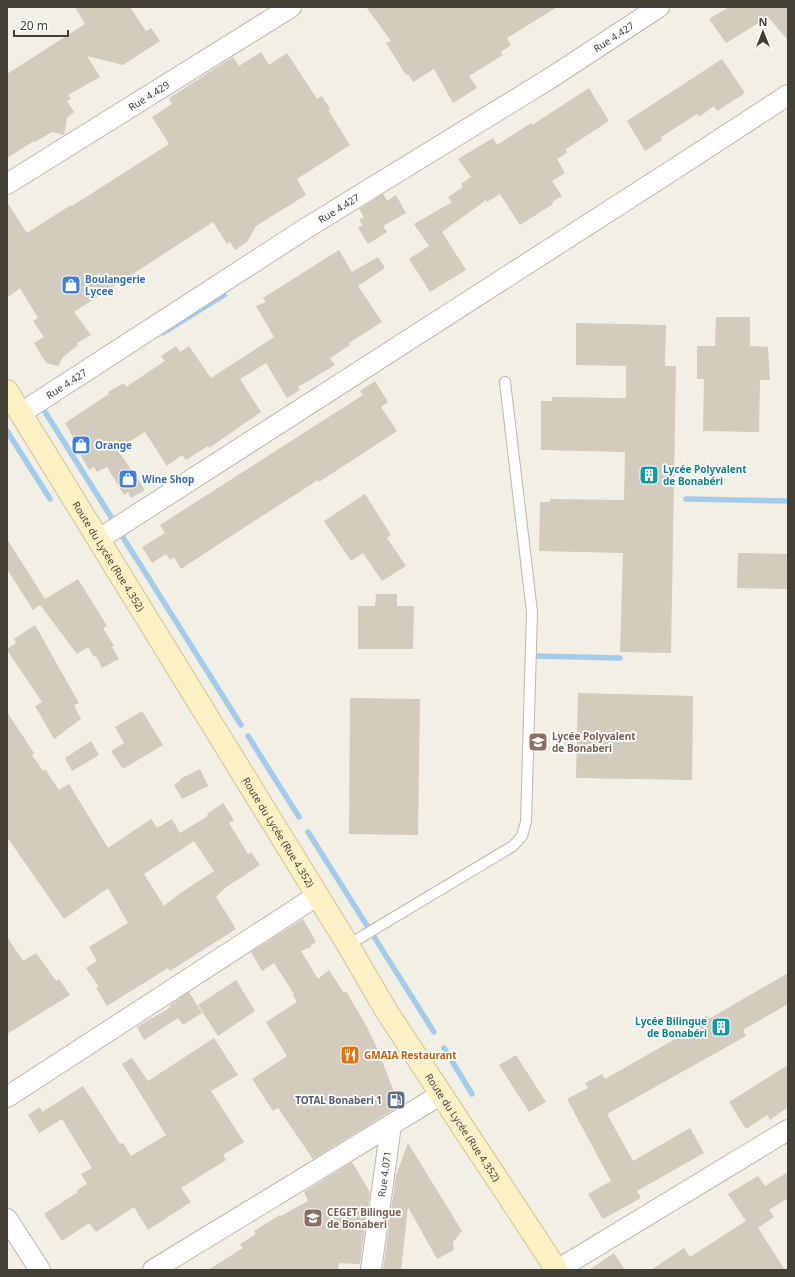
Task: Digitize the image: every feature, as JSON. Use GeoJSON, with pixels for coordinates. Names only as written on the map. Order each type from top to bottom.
{"type":"FeatureCollection","features":[{"type":"Feature","properties":{"kind":"main road","name":"Route du Lycée (Rue 4.352)"},"geometry":{"type":"LineString","coordinates":[[7,391],[348,944],[387,1012],[440,1095],[557,1270]]}},
{"type":"Feature","properties":{"kind":"street","name":"Rue 4.427"},"geometry":{"type":"LineString","coordinates":[[21,413],[308,228],[549,79],[658,7]]}},
{"type":"Feature","properties":{"kind":"street","name":"Rue 4.429"},"geometry":{"type":"LineString","coordinates":[[7,184],[285,9]]}},
{"type":"Feature","properties":{"kind":"street"},"geometry":{"type":"LineString","coordinates":[[99,539],[663,177],[788,95]]}},
{"type":"Feature","properties":{"kind":"street"},"geometry":{"type":"LineString","coordinates":[[7,1097],[318,896]]}},
{"type":"Feature","properties":{"kind":"street"},"geometry":{"type":"LineString","coordinates":[[153,1270],[440,1095]]}},
{"type":"Feature","properties":{"kind":"street","name":"Rue 4.071"},"geometry":{"type":"LineString","coordinates":[[371,1270],[391,1125]]}},
{"type":"Feature","properties":{"kind":"street"},"geometry":{"type":"LineString","coordinates":[[557,1270],[788,1130]]}},
{"type":"Feature","properties":{"kind":"street"},"geometry":{"type":"LineString","coordinates":[[8,1222],[40,1270]]}},
{"type":"Feature","properties":{"kind":"lane"},"geometry":{"type":"LineString","coordinates":[[348,944],[513,846],[522,836],[526,822],[532,612],[506,382]]}},
{"type":"Feature","properties":{"kind":"building"},"geometry":{"type":"Polygon","coordinates":[[[75,7],[130,7],[146,31],[151,28],[160,41],[123,65],[87,56],[100,77],[68,95],[71,99],[67,101],[74,112],[67,118],[64,135],[52,132],[35,142],[34,141],[7,158],[7,74],[85,24],[75,7]]]}},
{"type":"Feature","properties":{"kind":"building"},"geometry":{"type":"Polygon","coordinates":[[[366,7],[557,7],[507,38],[511,45],[501,52],[503,55],[469,76],[477,88],[453,103],[434,69],[413,82],[408,74],[406,75],[386,43],[391,41],[366,7]]]}},
{"type":"Feature","properties":{"kind":"building"},"geometry":{"type":"Polygon","coordinates":[[[729,7],[788,7],[788,40],[768,17],[726,43],[709,19],[729,7]]]}},
{"type":"Feature","properties":{"kind":"building"},"geometry":{"type":"Polygon","coordinates":[[[261,52],[269,65],[287,53],[317,99],[322,96],[330,109],[328,110],[350,145],[297,179],[306,195],[256,226],[247,242],[235,250],[230,242],[227,244],[213,222],[74,312],[91,335],[77,343],[78,345],[63,357],[58,366],[46,363],[34,343],[44,337],[33,321],[38,318],[20,288],[7,298],[7,202],[27,233],[169,144],[152,117],[172,104],[169,98],[233,57],[239,66],[261,52]]]}},
{"type":"Feature","properties":{"kind":"building"},"geometry":{"type":"Polygon","coordinates":[[[722,59],[745,93],[717,111],[714,106],[699,117],[697,114],[661,137],[662,140],[645,151],[627,121],[722,59]]]}},
{"type":"Feature","properties":{"kind":"building"},"geometry":{"type":"Polygon","coordinates":[[[589,88],[609,121],[566,149],[567,153],[557,159],[565,173],[552,181],[562,196],[552,202],[553,204],[520,225],[500,194],[487,202],[486,200],[442,232],[466,270],[430,292],[409,259],[429,246],[414,224],[452,202],[448,197],[463,187],[461,184],[471,177],[458,159],[493,138],[497,145],[531,123],[532,125],[589,88]]]}},
{"type":"Feature","properties":{"kind":"building"},"geometry":{"type":"Polygon","coordinates":[[[383,194],[387,201],[396,195],[406,213],[383,226],[387,232],[368,244],[358,228],[363,225],[359,220],[364,217],[359,209],[383,194]]]}},
{"type":"Feature","properties":{"kind":"building"},"geometry":{"type":"Polygon","coordinates":[[[339,250],[352,272],[378,257],[385,268],[358,286],[382,322],[349,343],[350,345],[330,358],[335,365],[298,387],[300,390],[287,398],[266,363],[240,379],[261,412],[209,448],[208,446],[186,460],[182,455],[167,466],[145,432],[117,449],[145,490],[131,498],[128,492],[124,495],[107,467],[97,472],[94,467],[89,470],[73,442],[75,441],[65,423],[109,394],[108,392],[124,383],[126,387],[165,361],[161,356],[176,346],[180,352],[189,346],[211,378],[274,337],[256,306],[266,302],[263,298],[339,250]]]}},
{"type":"Feature","properties":{"kind":"building"},"geometry":{"type":"Polygon","coordinates":[[[716,317],[750,317],[750,346],[768,347],[770,380],[760,380],[759,432],[703,431],[704,379],[697,379],[697,346],[715,346],[716,317]]]}},
{"type":"Feature","properties":{"kind":"building","name":"Lycée Polyvalent de Bonabéri"},"geometry":{"type":"Polygon","coordinates":[[[576,323],[666,325],[665,366],[676,366],[671,653],[620,652],[623,553],[539,551],[540,502],[550,502],[550,499],[624,500],[625,452],[541,450],[541,401],[552,401],[552,397],[626,398],[626,366],[576,365],[576,323]]]}},
{"type":"Feature","properties":{"kind":"building"},"geometry":{"type":"Polygon","coordinates":[[[375,381],[388,402],[381,407],[397,431],[319,482],[318,480],[181,569],[174,557],[170,560],[166,554],[152,563],[142,547],[165,533],[160,525],[363,395],[360,391],[375,381]]]}},
{"type":"Feature","properties":{"kind":"building"},"geometry":{"type":"Polygon","coordinates":[[[365,494],[391,535],[387,538],[406,566],[382,581],[363,553],[351,561],[324,521],[365,494]]]}},
{"type":"Feature","properties":{"kind":"building"},"geometry":{"type":"Polygon","coordinates":[[[7,539],[45,599],[78,579],[107,626],[103,628],[114,646],[112,647],[119,659],[102,668],[96,656],[94,657],[88,647],[77,654],[40,605],[33,610],[7,569],[7,539]]]}},
{"type":"Feature","properties":{"kind":"building"},"geometry":{"type":"Polygon","coordinates":[[[738,553],[788,554],[788,589],[737,588],[738,553]]]}},
{"type":"Feature","properties":{"kind":"building"},"geometry":{"type":"Polygon","coordinates":[[[376,594],[397,594],[397,606],[414,606],[413,649],[358,649],[358,606],[375,606],[376,594]]]}},
{"type":"Feature","properties":{"kind":"building"},"geometry":{"type":"Polygon","coordinates":[[[35,625],[79,703],[74,705],[81,719],[54,739],[35,706],[42,702],[7,650],[16,643],[14,639],[35,625]]]}},
{"type":"Feature","properties":{"kind":"building"},"geometry":{"type":"Polygon","coordinates":[[[578,693],[693,696],[692,780],[576,778],[578,693]]]}},
{"type":"Feature","properties":{"kind":"building"},"geometry":{"type":"Polygon","coordinates":[[[350,698],[420,699],[418,835],[349,834],[350,698]]]}},
{"type":"Feature","properties":{"kind":"building"},"geometry":{"type":"Polygon","coordinates":[[[142,711],[163,745],[123,769],[111,751],[124,743],[115,727],[142,711]]]}},
{"type":"Feature","properties":{"kind":"building"},"geometry":{"type":"Polygon","coordinates":[[[7,712],[34,753],[32,755],[43,771],[45,769],[59,790],[69,784],[108,848],[151,819],[157,828],[172,819],[180,833],[208,816],[207,814],[223,803],[234,820],[229,823],[248,854],[251,852],[260,865],[225,888],[216,897],[236,929],[170,971],[168,968],[107,1006],[96,988],[99,987],[86,968],[97,961],[89,947],[128,923],[108,888],[64,919],[7,837],[7,712]],[[194,841],[144,874],[164,906],[179,894],[214,871],[194,841]]]}},
{"type":"Feature","properties":{"kind":"building"},"geometry":{"type":"Polygon","coordinates":[[[91,741],[99,755],[72,771],[65,758],[91,741]]]}},
{"type":"Feature","properties":{"kind":"building"},"geometry":{"type":"Polygon","coordinates":[[[200,769],[208,786],[182,799],[174,785],[181,780],[180,779],[200,769]]]}},
{"type":"Feature","properties":{"kind":"building"},"geometry":{"type":"Polygon","coordinates":[[[303,919],[316,942],[311,945],[311,947],[301,951],[318,979],[329,970],[344,993],[346,991],[367,1027],[377,1048],[394,1092],[397,1105],[396,1108],[313,1159],[278,1108],[273,1111],[252,1079],[287,1056],[266,1022],[297,1002],[293,995],[294,994],[274,963],[262,971],[251,952],[303,919]]]}},
{"type":"Feature","properties":{"kind":"building"},"geometry":{"type":"Polygon","coordinates":[[[7,937],[23,961],[36,953],[56,981],[59,979],[70,995],[7,1034],[7,937]]]}},
{"type":"Feature","properties":{"kind":"building"},"geometry":{"type":"Polygon","coordinates":[[[788,973],[788,1004],[743,1030],[746,1036],[607,1114],[633,1161],[690,1128],[704,1153],[637,1191],[641,1198],[603,1219],[588,1194],[611,1181],[567,1099],[588,1088],[585,1083],[602,1074],[605,1079],[693,1029],[691,1025],[707,1016],[709,1019],[788,973]]]}},
{"type":"Feature","properties":{"kind":"building"},"geometry":{"type":"Polygon","coordinates":[[[236,980],[255,1011],[218,1036],[198,1005],[236,980]]]}},
{"type":"Feature","properties":{"kind":"building"},"geometry":{"type":"Polygon","coordinates":[[[189,992],[202,1013],[183,1025],[178,1018],[144,1040],[137,1027],[171,1007],[170,1005],[189,992]]]}},
{"type":"Feature","properties":{"kind":"building"},"geometry":{"type":"Polygon","coordinates":[[[214,1038],[238,1075],[211,1091],[244,1142],[223,1155],[226,1160],[181,1188],[191,1202],[148,1230],[134,1207],[96,1232],[89,1223],[62,1241],[44,1214],[78,1192],[77,1190],[87,1184],[81,1174],[92,1168],[62,1119],[39,1133],[28,1115],[40,1107],[42,1112],[83,1086],[120,1144],[123,1143],[131,1156],[166,1135],[122,1064],[132,1058],[148,1081],[214,1038]]]}},
{"type":"Feature","properties":{"kind":"building"},"geometry":{"type":"Polygon","coordinates":[[[516,1055],[546,1102],[529,1112],[499,1065],[516,1055]]]}},
{"type":"Feature","properties":{"kind":"building"},"geometry":{"type":"Polygon","coordinates":[[[788,1065],[788,1107],[770,1120],[767,1115],[746,1129],[729,1102],[788,1065]]]}},
{"type":"Feature","properties":{"kind":"building"},"geometry":{"type":"Polygon","coordinates":[[[408,1143],[462,1231],[453,1242],[454,1250],[437,1259],[408,1207],[401,1270],[383,1270],[396,1175],[408,1143]]]}},
{"type":"Feature","properties":{"kind":"building","name":"CEGET Bilingue de Bonaberi"},"geometry":{"type":"Polygon","coordinates":[[[352,1162],[370,1192],[360,1264],[339,1263],[338,1270],[208,1270],[243,1248],[240,1244],[256,1234],[254,1231],[280,1215],[281,1216],[308,1201],[304,1192],[352,1162]]]}},
{"type":"Feature","properties":{"kind":"building"},"geometry":{"type":"Polygon","coordinates":[[[788,1172],[788,1198],[769,1210],[774,1217],[758,1228],[785,1270],[651,1270],[684,1248],[690,1257],[746,1221],[728,1194],[758,1176],[765,1186],[788,1172]]]}},
{"type":"Feature","properties":{"kind":"building"},"geometry":{"type":"Polygon","coordinates":[[[614,1253],[625,1270],[589,1270],[614,1253]]]}},
{"type":"Feature","properties":{"kind":"waterway"},"geometry":{"type":"LineString","coordinates":[[163,333],[224,295]]}},
{"type":"Feature","properties":{"kind":"waterway"},"geometry":{"type":"LineString","coordinates":[[42,407],[113,520]]}},
{"type":"Feature","properties":{"kind":"waterway"},"geometry":{"type":"LineString","coordinates":[[7,431],[50,499]]}},
{"type":"Feature","properties":{"kind":"waterway"},"geometry":{"type":"LineString","coordinates":[[686,499],[788,501]]}},
{"type":"Feature","properties":{"kind":"waterway"},"geometry":{"type":"LineString","coordinates":[[122,536],[148,577]]}},
{"type":"Feature","properties":{"kind":"waterway"},"geometry":{"type":"LineString","coordinates":[[148,577],[241,725]]}},
{"type":"Feature","properties":{"kind":"waterway"},"geometry":{"type":"LineString","coordinates":[[535,656],[620,658]]}},
{"type":"Feature","properties":{"kind":"waterway"},"geometry":{"type":"LineString","coordinates":[[248,736],[299,817]]}},
{"type":"Feature","properties":{"kind":"waterway"},"geometry":{"type":"LineString","coordinates":[[308,832],[434,1032]]}},
{"type":"Feature","properties":{"kind":"waterway"},"geometry":{"type":"LineString","coordinates":[[444,1048],[472,1094]]}},
{"type":"Feature","properties":{"kind":"place","name":"Boulangerie Lycee"},"geometry":{"type":"Point","coordinates":[71,285]}},
{"type":"Feature","properties":{"kind":"place","name":"Orange"},"geometry":{"type":"Point","coordinates":[81,445]}},
{"type":"Feature","properties":{"kind":"place","name":"Lycée Polyvalent de Bonabéri"},"geometry":{"type":"Point","coordinates":[649,475]}},
{"type":"Feature","properties":{"kind":"place","name":"Wine Shop"},"geometry":{"type":"Point","coordinates":[128,479]}},
{"type":"Feature","properties":{"kind":"place","name":"Lycée Polyvalent de Bonaberi"},"geometry":{"type":"Point","coordinates":[538,742]}},
{"type":"Feature","properties":{"kind":"place","name":"Lycée Bilingue de Bonabéri"},"geometry":{"type":"Point","coordinates":[721,1027]}},
{"type":"Feature","properties":{"kind":"place","name":"GMAIA Restaurant"},"geometry":{"type":"Point","coordinates":[350,1055]}},
{"type":"Feature","properties":{"kind":"place","name":"TOTAL Bonaberi 1"},"geometry":{"type":"Point","coordinates":[396,1100]}},
{"type":"Feature","properties":{"kind":"place","name":"CEGET Bilingue de Bonaberi"},"geometry":{"type":"Point","coordinates":[313,1218]}}]}
